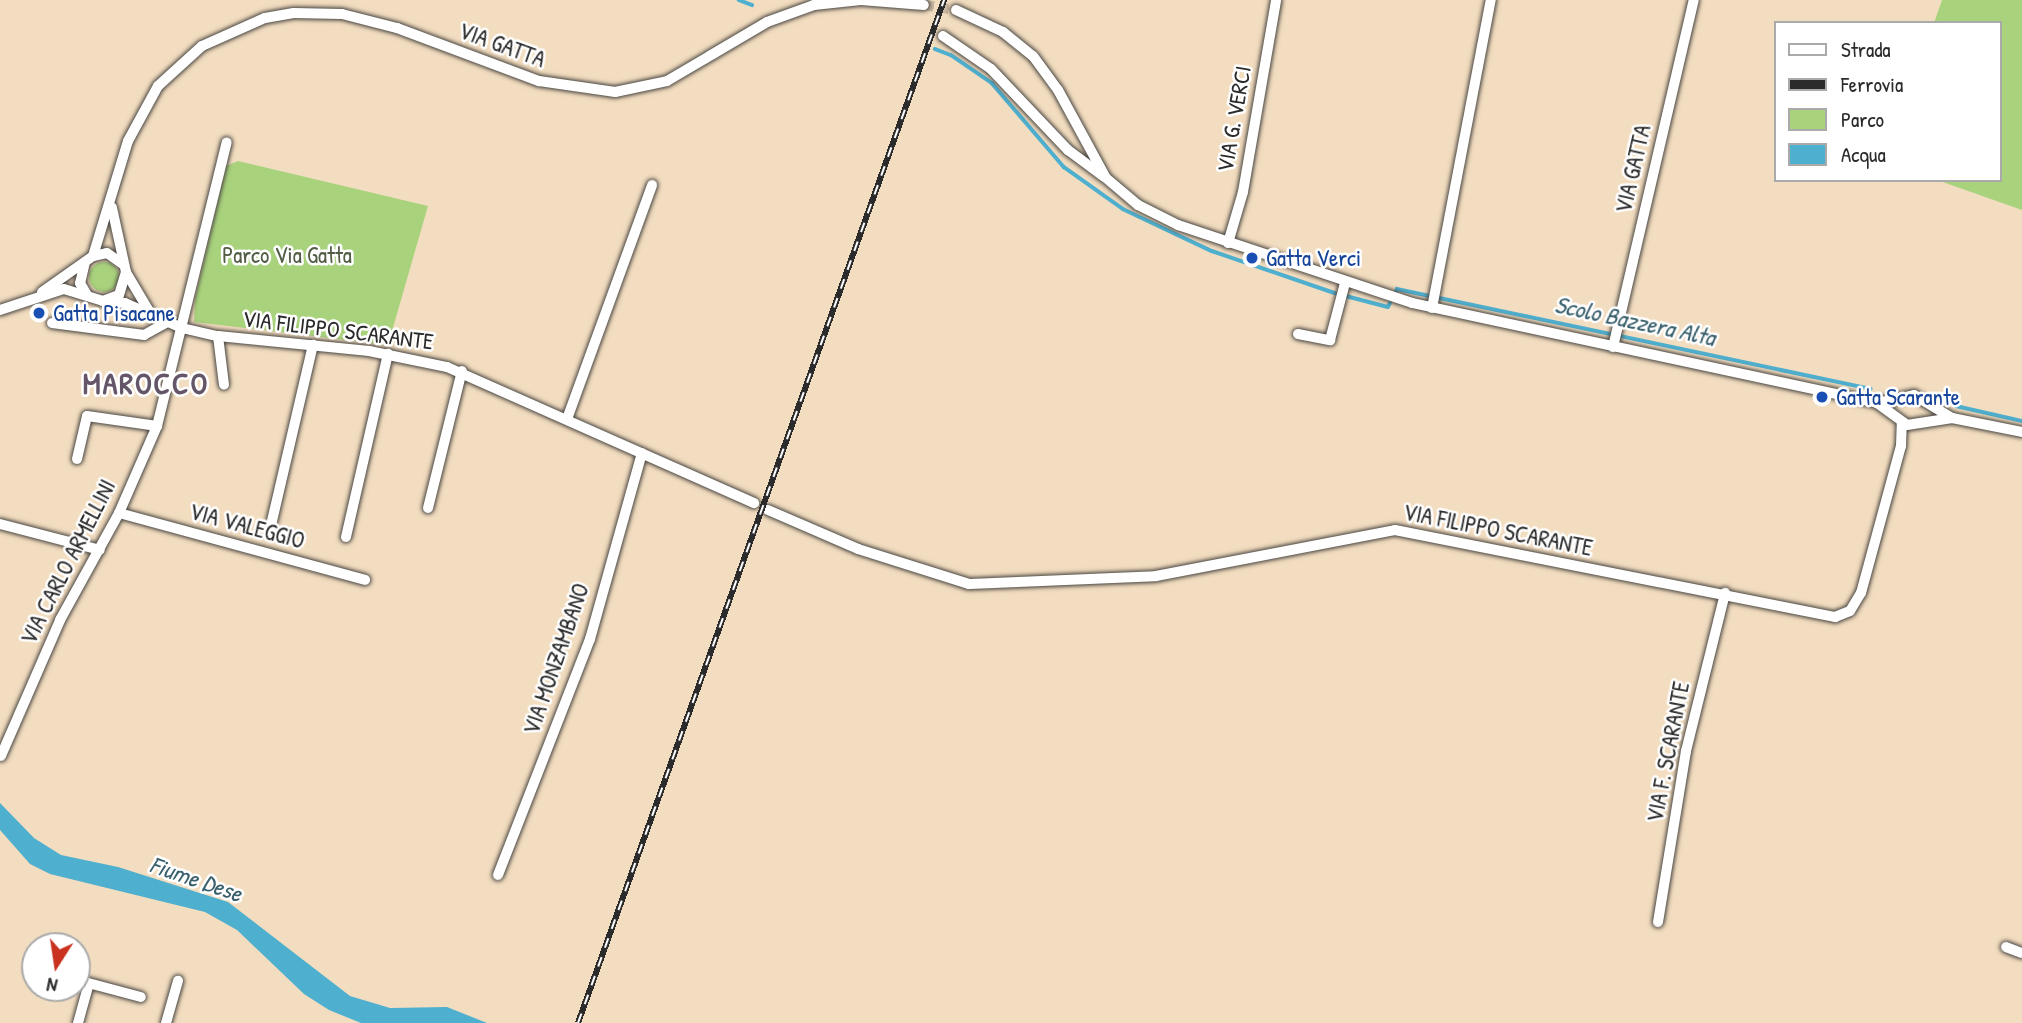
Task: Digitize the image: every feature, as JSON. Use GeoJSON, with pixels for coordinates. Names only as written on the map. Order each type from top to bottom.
{"type":"FeatureCollection","features":[{"type":"Feature","properties":{"kind":"street","name":"VIA GATTA"},"geometry":{"type":"LineString","coordinates":[[89,297],[79,275],[90,258],[112,204],[128,141],[158,86],[202,46],[265,18],[319,12],[368,19],[539,81],[615,92],[667,81],[767,22],[814,5],[861,0],[924,5]]}},
{"type":"Feature","properties":{"kind":"street","name":"VIA G. VERCI"},"geometry":{"type":"LineString","coordinates":[[1228,243],[1242,192],[1276,0]]}},
{"type":"Feature","properties":{"kind":"street"},"geometry":{"type":"LineString","coordinates":[[1433,301],[1491,0]]}},
{"type":"Feature","properties":{"kind":"street","name":"VIA GATTA"},"geometry":{"type":"LineString","coordinates":[[1615,340],[1695,0]]}},
{"type":"Feature","properties":{"kind":"street"},"geometry":{"type":"LineString","coordinates":[[956,10],[1003,32],[1032,56],[1058,90],[1073,124],[1106,178]]}},
{"type":"Feature","properties":{"kind":"street"},"geometry":{"type":"LineString","coordinates":[[943,36],[991,69],[1055,137],[1157,216],[1228,243],[1345,283],[1615,340],[1877,403],[1900,419],[1920,424],[1952,418]]}},
{"type":"Feature","properties":{"kind":"street"},"geometry":{"type":"LineString","coordinates":[[1055,137],[1073,124]]}},
{"type":"Feature","properties":{"kind":"street"},"geometry":{"type":"LineString","coordinates":[[182,328],[227,142]]}},
{"type":"Feature","properties":{"kind":"street"},"geometry":{"type":"LineString","coordinates":[[567,419],[652,185]]}},
{"type":"Feature","properties":{"kind":"street","name":"VIA GATTA"},"geometry":{"type":"LineString","coordinates":[[112,204],[125,269]]}},
{"type":"Feature","properties":{"kind":"street"},"geometry":{"type":"LineString","coordinates":[[0,310],[64,289],[103,301],[119,295],[125,269],[114,256],[90,258],[36,297]]}},
{"type":"Feature","properties":{"kind":"street","name":"VIA FILIPPO SCARANTE"},"geometry":{"type":"LineString","coordinates":[[125,269],[149,311]]}},
{"type":"Feature","properties":{"kind":"street"},"geometry":{"type":"LineString","coordinates":[[1298,334],[1330,340],[1345,283]]}},
{"type":"Feature","properties":{"kind":"street","name":"VIA FILIPPO SCARANTE"},"geometry":{"type":"LineString","coordinates":[[103,301],[149,311],[182,328],[218,336],[388,354],[462,371],[754,503]]}},
{"type":"Feature","properties":{"kind":"street"},"geometry":{"type":"LineString","coordinates":[[52,323],[144,335],[167,322]]}},
{"type":"Feature","properties":{"kind":"street","name":"VIA CARLO ARMELLINI"},"geometry":{"type":"LineString","coordinates":[[1,756],[60,620],[119,513],[158,426],[182,328]]}},
{"type":"Feature","properties":{"kind":"street","name":"VIA FILIPPO SCARANTE"},"geometry":{"type":"LineString","coordinates":[[218,336],[224,385]]}},
{"type":"Feature","properties":{"kind":"street"},"geometry":{"type":"LineString","coordinates":[[272,521],[313,345]]}},
{"type":"Feature","properties":{"kind":"street"},"geometry":{"type":"LineString","coordinates":[[346,537],[388,354]]}},
{"type":"Feature","properties":{"kind":"street"},"geometry":{"type":"LineString","coordinates":[[428,508],[462,371]]}},
{"type":"Feature","properties":{"kind":"street"},"geometry":{"type":"LineString","coordinates":[[1877,403],[1914,395],[1952,418],[2022,432]]}},
{"type":"Feature","properties":{"kind":"street"},"geometry":{"type":"LineString","coordinates":[[1900,419],[1902,399]]}},
{"type":"Feature","properties":{"kind":"street"},"geometry":{"type":"LineString","coordinates":[[1920,424],[1927,405]]}},
{"type":"Feature","properties":{"kind":"street","name":"VIA CARLO ARMELLINI"},"geometry":{"type":"LineString","coordinates":[[77,459],[87,416],[158,426]]}},
{"type":"Feature","properties":{"kind":"street","name":"VIA FILIPPO SCARANTE"},"geometry":{"type":"LineString","coordinates":[[768,510],[859,549],[969,584],[1156,576],[1395,530],[1525,559],[1726,593],[1828,617],[1850,611],[1861,593],[1901,446],[1900,419]]}},
{"type":"Feature","properties":{"kind":"street","name":"VIA FILIPPO SCARANTE"},"geometry":{"type":"LineString","coordinates":[[1901,446],[1920,424]]}},
{"type":"Feature","properties":{"kind":"street","name":"VIA MONZAMBANO"},"geometry":{"type":"LineString","coordinates":[[498,875],[590,639],[642,453]]}},
{"type":"Feature","properties":{"kind":"street","name":"VIA VALEGGIO"},"geometry":{"type":"LineString","coordinates":[[119,513],[365,580]]}},
{"type":"Feature","properties":{"kind":"street"},"geometry":{"type":"LineString","coordinates":[[0,524],[100,550]]}},
{"type":"Feature","properties":{"kind":"street","name":"VIA F. SCARANTE"},"geometry":{"type":"LineString","coordinates":[[1658,922],[1686,751],[1726,593]]}},
{"type":"Feature","properties":{"kind":"street"},"geometry":{"type":"LineString","coordinates":[[2006,947],[2022,953]]}},
{"type":"Feature","properties":{"kind":"street"},"geometry":{"type":"LineString","coordinates":[[166,1023],[177,981]]}},
{"type":"Feature","properties":{"kind":"street"},"geometry":{"type":"LineString","coordinates":[[91,984],[141,997]]}},
{"type":"Feature","properties":{"kind":"street"},"geometry":{"type":"LineString","coordinates":[[78,1023],[84,1002]]}},
{"type":"Feature","properties":{"kind":"green space"},"geometry":{"type":"Polygon","coordinates":[[[1942,0],[2022,0],[2022,210],[1943,182],[2001,182],[2001,21],[1935,21],[1942,0]]]}},
{"type":"Feature","properties":{"kind":"green space","name":"Parco Via Gatta"},"geometry":{"type":"Polygon","coordinates":[[[238,161],[428,206],[388,345],[194,322],[195,299],[226,166],[238,161]]]}},
{"type":"Feature","properties":{"kind":"green space"},"geometry":{"type":"Polygon","coordinates":[[[104,262],[115,266],[119,277],[115,288],[104,292],[93,288],[89,277],[93,266],[104,262]]]}},
{"type":"Feature","properties":{"kind":"water"},"geometry":{"type":"Polygon","coordinates":[[[0,803],[34,838],[61,855],[118,867],[228,902],[350,996],[390,1008],[447,1007],[487,1023],[361,1023],[329,1010],[304,994],[237,930],[205,912],[50,874],[30,864],[0,830],[0,803]]]}},
{"type":"Feature","properties":{"kind":"waterway","name":"Scolo Bazzera Alta"},"geometry":{"type":"LineString","coordinates":[[739,0],[752,5]]}},
{"type":"Feature","properties":{"kind":"waterway","name":"Scolo Bazzera Alta"},"geometry":{"type":"LineString","coordinates":[[935,49],[951,55],[992,83],[1064,167],[1123,209],[1212,251],[1335,293]]}},
{"type":"Feature","properties":{"kind":"waterway","name":"Scolo Bazzera Alta"},"geometry":{"type":"LineString","coordinates":[[1395,294],[1397,289],[1871,389]]}},
{"type":"Feature","properties":{"kind":"waterway","name":"Scolo Bazzera Alta"},"geometry":{"type":"LineString","coordinates":[[1346,296],[1388,307],[1390,303]]}},
{"type":"Feature","properties":{"kind":"waterway","name":"Scolo Bazzera Alta"},"geometry":{"type":"LineString","coordinates":[[1956,406],[2022,421]]}},
{"type":"Feature","properties":{"kind":"tunnel"},"geometry":{"type":"LineString","coordinates":[[924,5],[956,10]]}},
{"type":"Feature","properties":{"kind":"railway"},"geometry":{"type":"LineString","coordinates":[[578,1023],[944,0]]}},
{"type":"Feature","properties":{"kind":"place","name":"Gatta Verci"},"geometry":{"type":"Point","coordinates":[1252,258]}},
{"type":"Feature","properties":{"kind":"place","name":"Gatta Pisacane"},"geometry":{"type":"Point","coordinates":[39,313]}},
{"type":"Feature","properties":{"kind":"place","name":"Gatta Scarante"},"geometry":{"type":"Point","coordinates":[1822,397]}},
{"type":"Feature","properties":{"kind":"district","name":"MAROCCO"},"geometry":{"type":"Point","coordinates":[146,383]}},
{"type":"Feature","properties":{"kind":"water label","name":"Fiume Dese"},"geometry":{"type":"Point","coordinates":[196,879]}}]}
